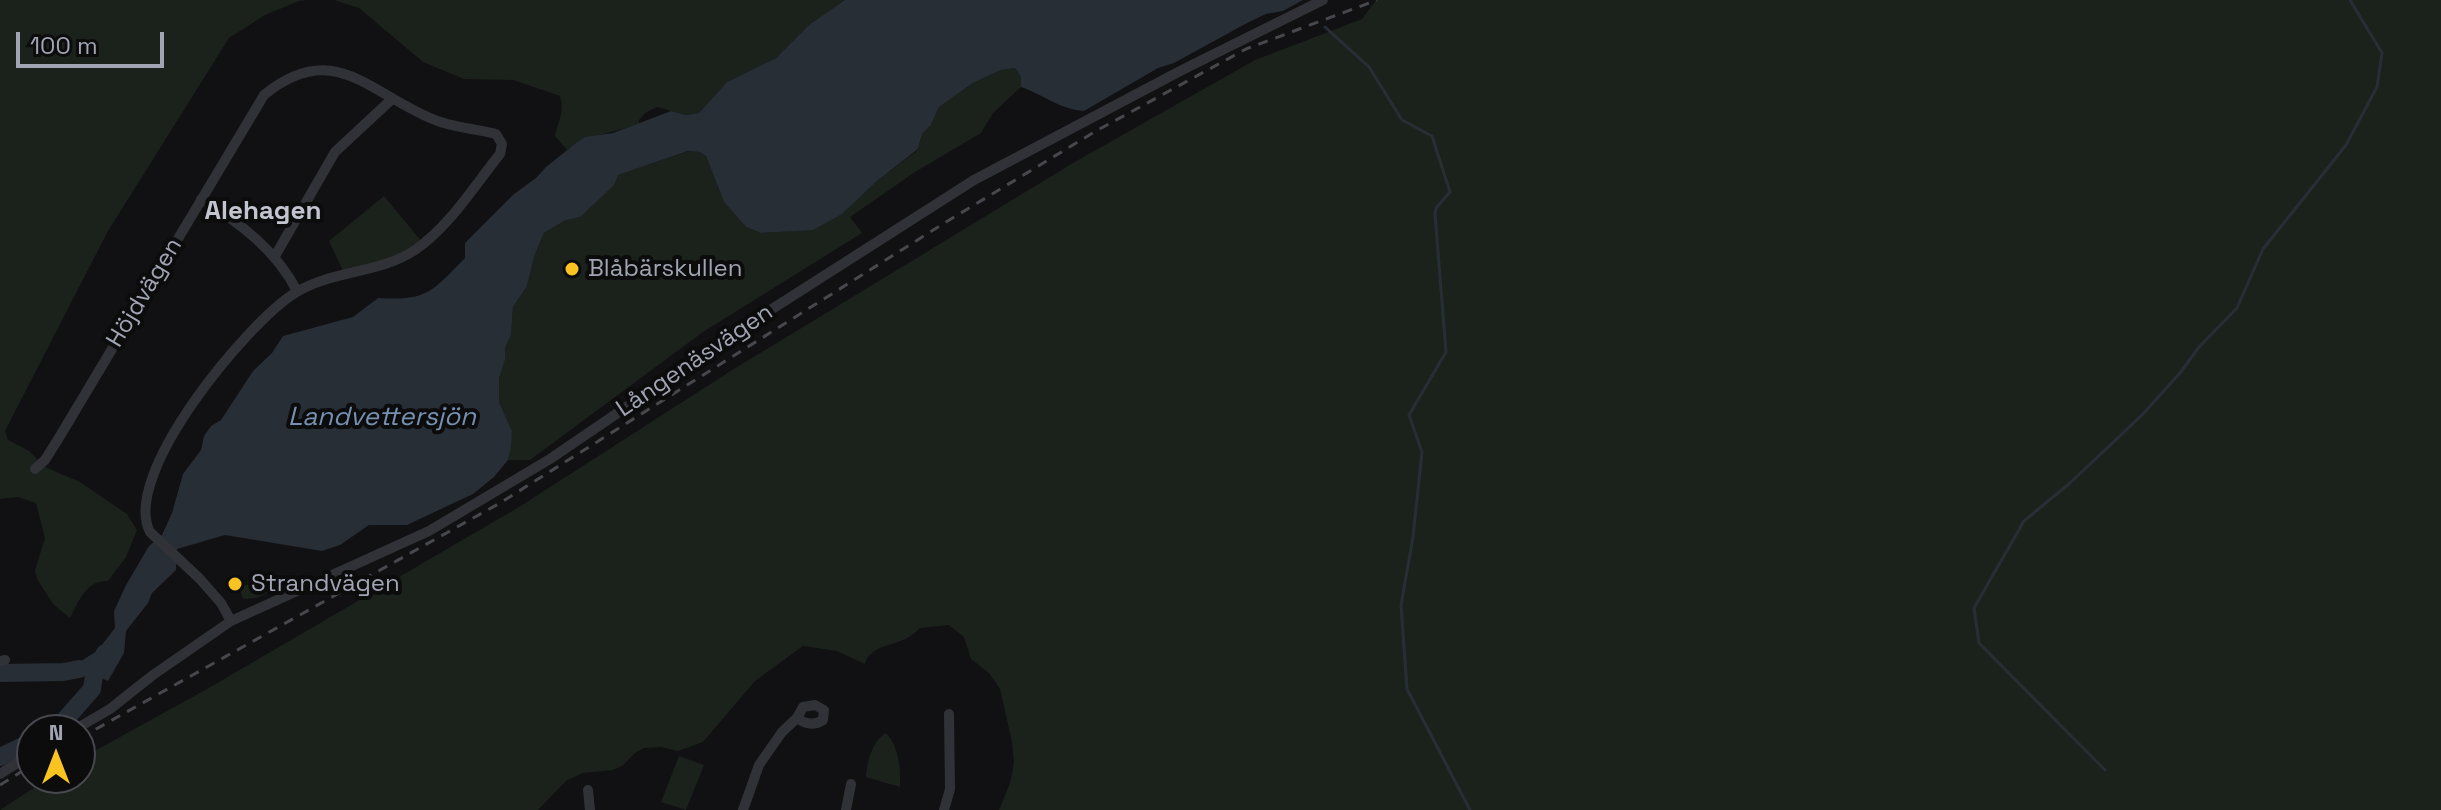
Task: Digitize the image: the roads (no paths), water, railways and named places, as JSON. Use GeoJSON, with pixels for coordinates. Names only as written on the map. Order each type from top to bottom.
{"type":"FeatureCollection","features":[{"type":"Feature","properties":{"kind":"street","name":"Långenäsvägen"},"geometry":{"type":"LineString","coordinates":[[96,717],[231,621],[398,546],[449,520],[550,459],[726,339],[974,180],[1323,0]]}},
{"type":"Feature","properties":{"kind":"street","name":"Höjdvägen"},"geometry":{"type":"LineString","coordinates":[[35,469],[45,460],[60,436],[264,95],[283,80],[304,72],[330,69],[352,75],[439,122],[496,134],[502,144],[500,154],[444,224],[414,251],[382,265],[297,291]]}},
{"type":"Feature","properties":{"kind":"street"},"geometry":{"type":"LineString","coordinates":[[275,256],[335,152],[392,99]]}},
{"type":"Feature","properties":{"kind":"street"},"geometry":{"type":"LineString","coordinates":[[201,199],[275,256],[297,291],[267,313],[239,342],[172,437],[148,488],[146,525],[214,594],[231,621]]}},
{"type":"Feature","properties":{"kind":"street"},"geometry":{"type":"LineString","coordinates":[[944,810],[950,789],[949,714]]}},
{"type":"Feature","properties":{"kind":"street"},"geometry":{"type":"LineString","coordinates":[[743,810],[759,765],[782,732],[797,718]]}},
{"type":"Feature","properties":{"kind":"street"},"geometry":{"type":"LineString","coordinates":[[846,810],[851,784]]}},
{"type":"Feature","properties":{"kind":"street"},"geometry":{"type":"LineString","coordinates":[[588,790],[590,810]]}},
{"type":"Feature","properties":{"kind":"water","name":"Landvettersjön"},"geometry":{"type":"Polygon","coordinates":[[[845,0],[1303,0],[1283,11],[1266,14],[1174,63],[1158,68],[1084,111],[1059,105],[1021,87],[1021,77],[1015,68],[1001,70],[973,83],[939,107],[931,125],[922,134],[918,149],[842,214],[813,230],[761,233],[746,227],[724,202],[706,156],[699,152],[688,151],[618,175],[614,185],[580,217],[564,221],[544,233],[527,286],[513,307],[511,335],[499,378],[499,402],[512,431],[511,447],[508,460],[494,477],[473,494],[407,525],[369,525],[340,545],[322,551],[225,535],[177,549],[176,570],[152,593],[126,631],[124,653],[108,681],[79,669],[76,664],[97,651],[115,628],[114,611],[126,585],[149,546],[162,535],[183,474],[201,450],[204,436],[211,426],[221,420],[253,371],[272,353],[283,336],[353,317],[378,298],[408,298],[428,292],[465,258],[465,243],[514,194],[576,143],[585,137],[613,133],[671,111],[686,115],[699,113],[727,82],[776,58],[810,24],[845,0]]]}},
{"type":"Feature","properties":{"kind":"waterway"},"geometry":{"type":"LineString","coordinates":[[2105,770],[1979,643],[1974,608],[2024,521],[2070,483],[2142,415],[2199,347],[2237,308],[2263,249],[2346,145],[2377,87],[2382,53],[2350,0]]}},
{"type":"Feature","properties":{"kind":"waterway"},"geometry":{"type":"LineString","coordinates":[[1325,27],[1369,67],[1402,120],[1432,136],[1450,192],[1436,208],[1435,214],[1446,352],[1409,415],[1422,452],[1413,537],[1401,605],[1407,689],[1470,810]]}},
{"type":"Feature","properties":{"kind":"waterway"},"geometry":{"type":"LineString","coordinates":[[70,714],[92,689],[94,675],[105,653]]}},
{"type":"Feature","properties":{"kind":"waterway"},"geometry":{"type":"LineString","coordinates":[[0,673],[79,669]]}},
{"type":"Feature","properties":{"kind":"waterway"},"geometry":{"type":"LineString","coordinates":[[0,757],[16,750]]}},
{"type":"Feature","properties":{"kind":"railway"},"geometry":{"type":"LineString","coordinates":[[96,729],[500,503],[1096,131],[1246,49],[1377,0]]}},
{"type":"Feature","properties":{"kind":"railway"},"geometry":{"type":"LineString","coordinates":[[0,785],[16,775]]}},
{"type":"Feature","properties":{"kind":"place","name":"Blåbärskullen"},"geometry":{"type":"Point","coordinates":[572,269]}},
{"type":"Feature","properties":{"kind":"place","name":"Strandvägen"},"geometry":{"type":"Point","coordinates":[235,584]}},
{"type":"Feature","properties":{"kind":"district","name":"Alehagen"},"geometry":{"type":"Point","coordinates":[263,212]}}]}
